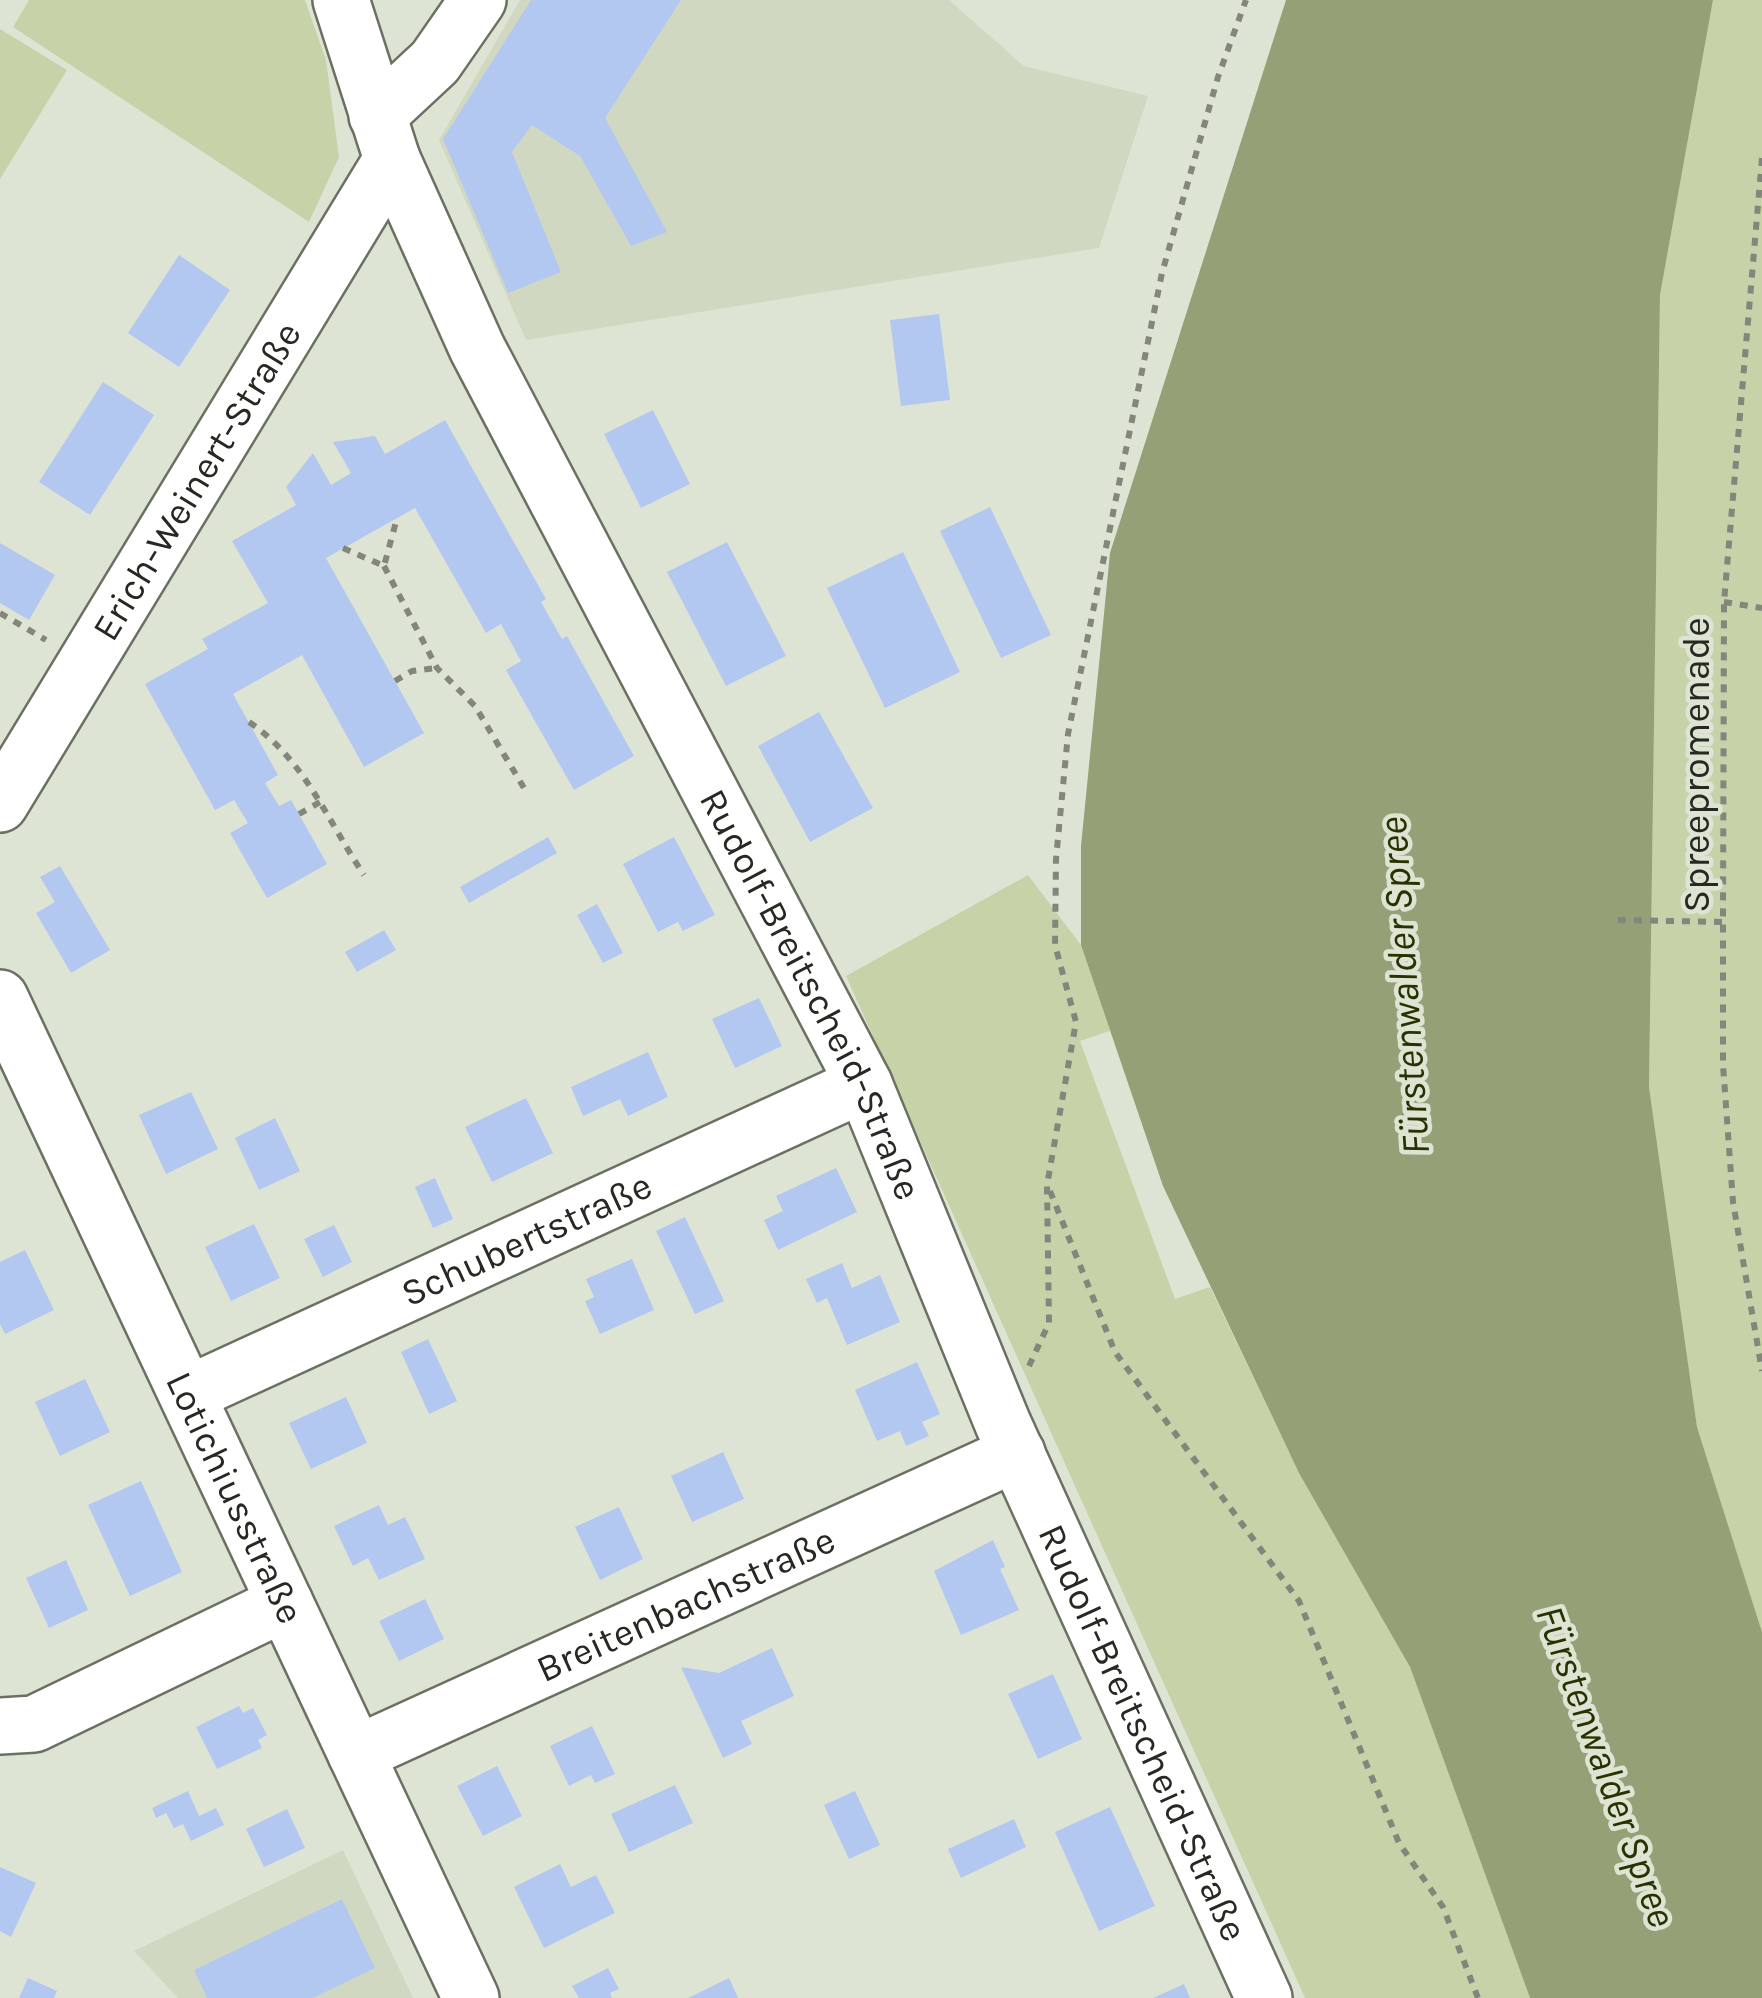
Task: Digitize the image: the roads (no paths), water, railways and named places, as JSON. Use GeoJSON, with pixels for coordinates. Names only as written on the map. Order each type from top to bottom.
{"type":"FeatureCollection","features":[{"type":"Feature","properties":{"kind":"street","name":"Rudolf-Breitscheid-Straße"},"geometry":{"type":"LineString","coordinates":[[342,0],[385,138],[478,348],[864,1084],[1010,1439],[1264,1998]]}},
{"type":"Feature","properties":{"kind":"street","name":"Erich-Weinert-Straße"},"geometry":{"type":"LineString","coordinates":[[0,804],[385,138],[478,0]]}},
{"type":"Feature","properties":{"kind":"street","name":"Lotichiusstraße"},"geometry":{"type":"LineString","coordinates":[[0,998],[471,1998]]}},
{"type":"Feature","properties":{"kind":"street","name":"Schubertstraße"},"geometry":{"type":"LineString","coordinates":[[188,1394],[864,1084]]}},
{"type":"Feature","properties":{"kind":"street","name":"Breitenbachstraße"},"geometry":{"type":"LineString","coordinates":[[356,1754],[1010,1439]]}},
{"type":"Feature","properties":{"kind":"street"},"geometry":{"type":"LineString","coordinates":[[0,1726],[34,1724],[285,1603]]}},
{"type":"Feature","properties":{"kind":"water","name":"Fürstenwalder Spree"},"geometry":{"type":"Polygon","coordinates":[[[1286,0],[1713,0],[1660,295],[1649,1087],[1697,1427],[1762,1632],[1762,1998],[1530,1998],[1410,1667],[1299,1473],[1163,1186],[1081,945],[1081,846],[1110,553],[1286,0]]]}}]}
